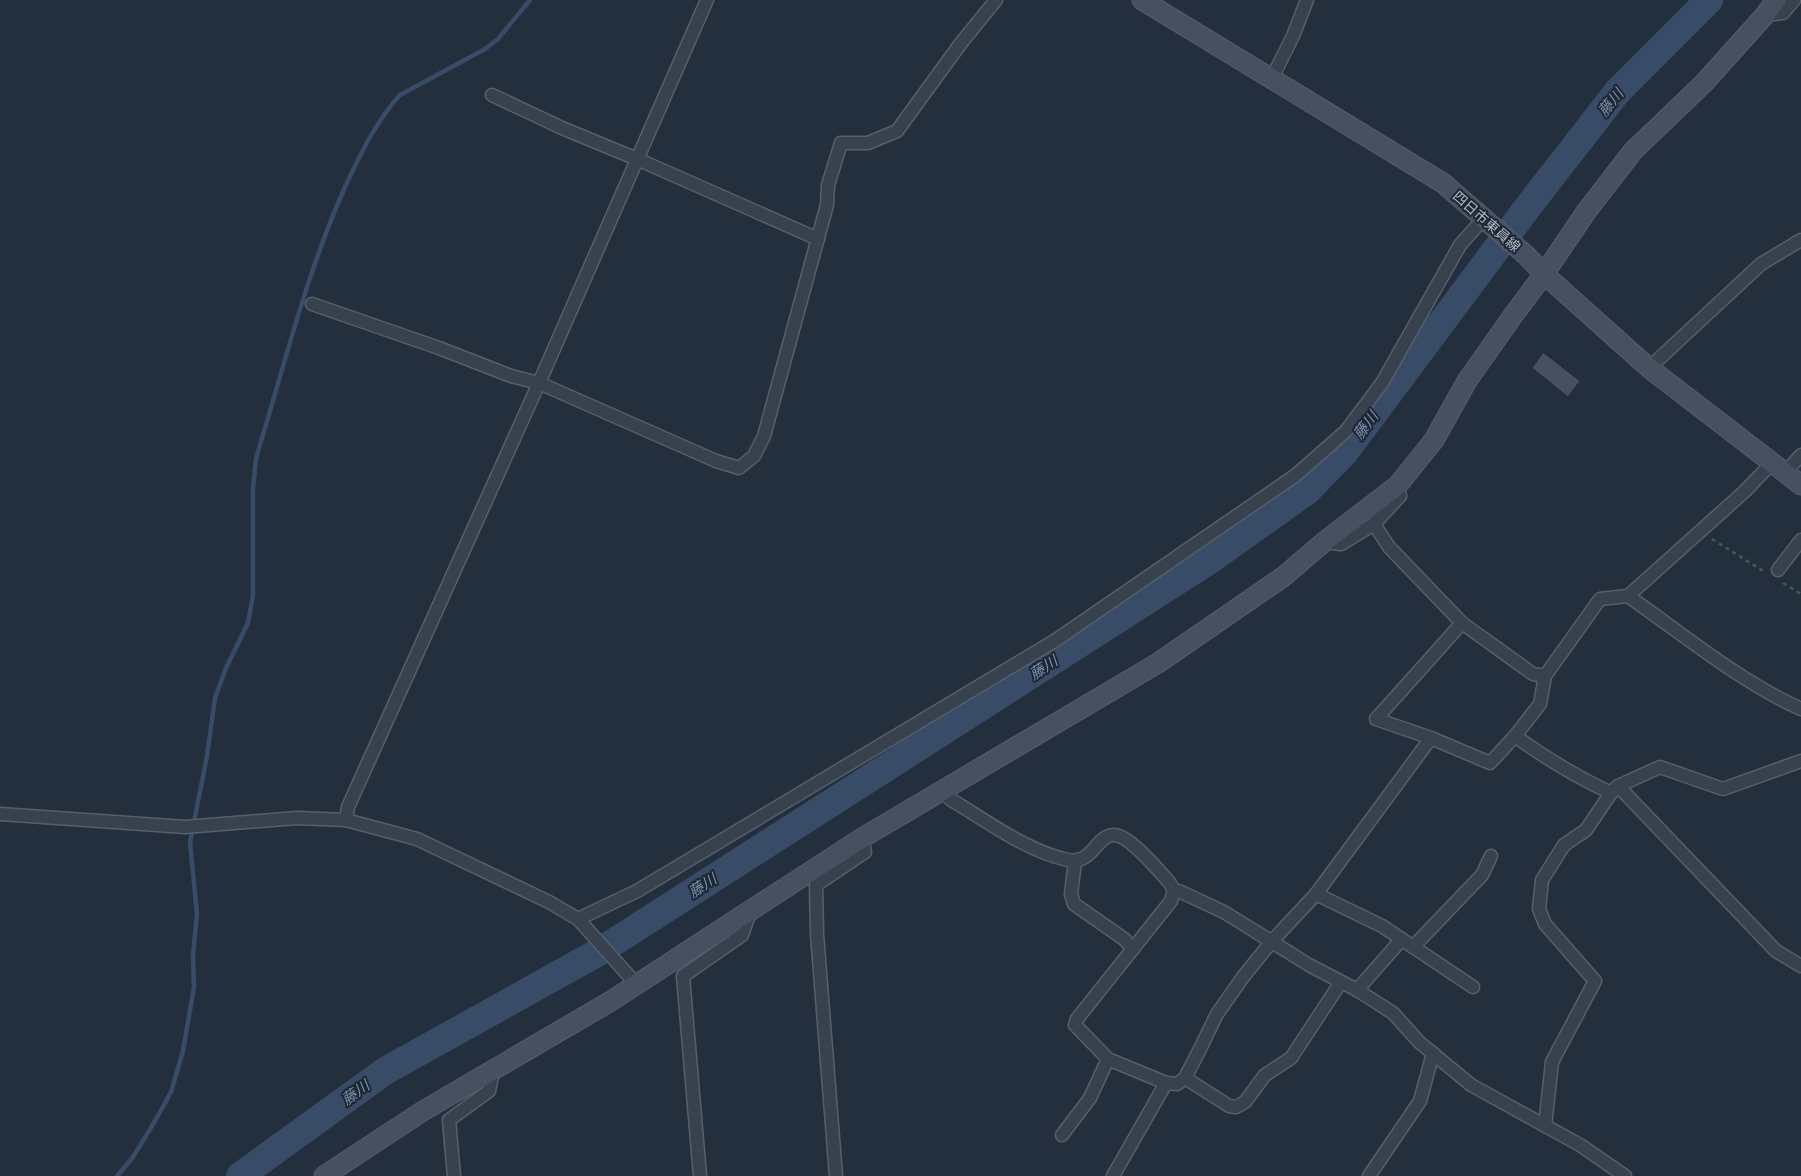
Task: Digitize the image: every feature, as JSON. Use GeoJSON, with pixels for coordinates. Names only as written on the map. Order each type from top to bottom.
{"type":"FeatureCollection","features":[{"type":"Feature","properties":{"kind":"street"},"geometry":{"type":"LineString","coordinates":[[346,820],[348,807],[539,382],[707,0]]}},
{"type":"Feature","properties":{"kind":"street"},"geometry":{"type":"LineString","coordinates":[[312,304],[439,348],[511,376],[539,382],[716,461],[739,468],[754,456],[764,436],[827,205],[828,185],[841,143],[868,143],[897,131],[961,43],[996,0]]}},
{"type":"Feature","properties":{"kind":"street","name":"四日市東員線"},"geometry":{"type":"LineString","coordinates":[[1142,0],[1443,183],[1527,256],[1544,274],[1649,368],[1801,485]]}},
{"type":"Feature","properties":{"kind":"street"},"geometry":{"type":"LineString","coordinates":[[1272,78],[1293,36],[1307,0]]}},
{"type":"Feature","properties":{"kind":"street"},"geometry":{"type":"LineString","coordinates":[[324,1176],[423,1111],[611,1001],[632,981],[750,910],[862,838],[1158,663],[1283,577],[1324,542],[1398,485],[1434,440],[1468,380],[1586,212],[1633,151],[1703,84],[1776,0]]}},
{"type":"Feature","properties":{"kind":"street"},"geometry":{"type":"LineString","coordinates":[[1764,15],[1783,14],[1794,0]]}},
{"type":"Feature","properties":{"kind":"street"},"geometry":{"type":"LineString","coordinates":[[492,95],[562,128],[818,239]]}},
{"type":"Feature","properties":{"kind":"street"},"geometry":{"type":"LineString","coordinates":[[582,923],[1056,640],[1296,475],[1346,431],[1382,383],[1460,244],[1489,223]]}},
{"type":"Feature","properties":{"kind":"street"},"geometry":{"type":"LineString","coordinates":[[1649,368],[1761,264],[1801,240]]}},
{"type":"Feature","properties":{"kind":"street"},"geometry":{"type":"LineString","coordinates":[[1462,623],[1376,719],[1430,738],[1490,764],[1540,704],[1545,676],[1600,599],[1628,596],[1744,492],[1778,468],[1801,455]]}},
{"type":"Feature","properties":{"kind":"street"},"geometry":{"type":"LineString","coordinates":[[1324,542],[1341,544],[1374,524],[1400,496],[1398,485]]}},
{"type":"Feature","properties":{"kind":"street"},"geometry":{"type":"LineString","coordinates":[[1374,524],[1390,547],[1462,623],[1533,674],[1545,676]]}},
{"type":"Feature","properties":{"kind":"street"},"geometry":{"type":"LineString","coordinates":[[1775,575],[1801,540]]}},
{"type":"Feature","properties":{"kind":"street"},"geometry":{"type":"LineString","coordinates":[[1628,596],[1733,670],[1779,699],[1801,709]]}},
{"type":"Feature","properties":{"kind":"street"},"geometry":{"type":"LineString","coordinates":[[1515,736],[1537,752],[1615,790],[1776,951],[1801,966]]}},
{"type":"Feature","properties":{"kind":"street"},"geometry":{"type":"LineString","coordinates":[[1174,890],[1171,901],[1077,1019],[1075,1025],[1108,1059],[1166,1083],[1176,1084],[1185,1078],[1217,1014],[1243,977],[1272,941],[1316,894],[1430,738]]}},
{"type":"Feature","properties":{"kind":"street"},"geometry":{"type":"LineString","coordinates":[[1545,1126],[1552,1062],[1595,981],[1545,924],[1538,909],[1542,880],[1564,845],[1586,830],[1615,790],[1660,767],[1723,789],[1801,761]]}},
{"type":"Feature","properties":{"kind":"street"},"geometry":{"type":"LineString","coordinates":[[943,790],[950,799],[1035,849],[1075,861],[1083,860],[1108,836],[1117,835],[1128,841],[1169,882],[1174,890],[1224,912],[1309,965],[1356,990],[1393,1013],[1419,1042],[1470,1084],[1580,1146],[1625,1176]]}},
{"type":"Feature","properties":{"kind":"street"},"geometry":{"type":"LineString","coordinates":[[0,814],[191,827],[297,818],[346,820],[417,839],[548,902],[582,923],[632,981]]}},
{"type":"Feature","properties":{"kind":"street"},"geometry":{"type":"LineString","coordinates":[[836,1176],[818,944],[816,885],[865,852],[862,838]]}},
{"type":"Feature","properties":{"kind":"street"},"geometry":{"type":"LineString","coordinates":[[1413,947],[1482,875],[1491,856]]}},
{"type":"Feature","properties":{"kind":"street"},"geometry":{"type":"LineString","coordinates":[[1075,861],[1071,894],[1074,904],[1124,939],[1133,949]]}},
{"type":"Feature","properties":{"kind":"street"},"geometry":{"type":"LineString","coordinates":[[1316,894],[1382,926],[1474,987]]}},
{"type":"Feature","properties":{"kind":"street"},"geometry":{"type":"LineString","coordinates":[[700,1176],[683,976],[742,935],[750,910]]}},
{"type":"Feature","properties":{"kind":"street"},"geometry":{"type":"LineString","coordinates":[[1356,990],[1402,939]]}},
{"type":"Feature","properties":{"kind":"street"},"geometry":{"type":"LineString","coordinates":[[1185,1078],[1229,1106],[1236,1107],[1245,1102],[1265,1075],[1291,1058],[1341,982]]}},
{"type":"Feature","properties":{"kind":"street"},"geometry":{"type":"LineString","coordinates":[[1369,1176],[1420,1100],[1433,1053]]}},
{"type":"Feature","properties":{"kind":"street"},"geometry":{"type":"LineString","coordinates":[[1062,1136],[1090,1098],[1108,1059]]}},
{"type":"Feature","properties":{"kind":"street"},"geometry":{"type":"LineString","coordinates":[[454,1176],[449,1120],[490,1091],[493,1071]]}},
{"type":"Feature","properties":{"kind":"street"},"geometry":{"type":"LineString","coordinates":[[1113,1176],[1166,1083]]}},
{"type":"Feature","properties":{"kind":"path"},"geometry":{"type":"LineString","coordinates":[[1702,530],[1707,536],[1775,575],[1801,594]]}},
{"type":"Feature","properties":{"kind":"building"},"geometry":{"type":"Polygon","coordinates":[[[1543,352],[1580,381],[1568,397],[1532,368],[1543,352]]]}},
{"type":"Feature","properties":{"kind":"waterway"},"geometry":{"type":"LineString","coordinates":[[117,1176],[133,1157],[171,1092],[183,1051],[194,987],[193,955],[197,914],[190,842],[207,756],[215,698],[226,668],[248,623],[253,595],[253,488],[256,458],[307,287],[345,187],[369,139],[391,105],[400,95],[485,49],[498,39],[530,0]]}},
{"type":"Feature","properties":{"kind":"waterway","name":"藤川"},"geometry":{"type":"LineString","coordinates":[[240,1176],[385,1071],[597,953],[1207,562],[1307,491],[1345,452],[1527,208],[1618,91],[1709,0]]}}]}
